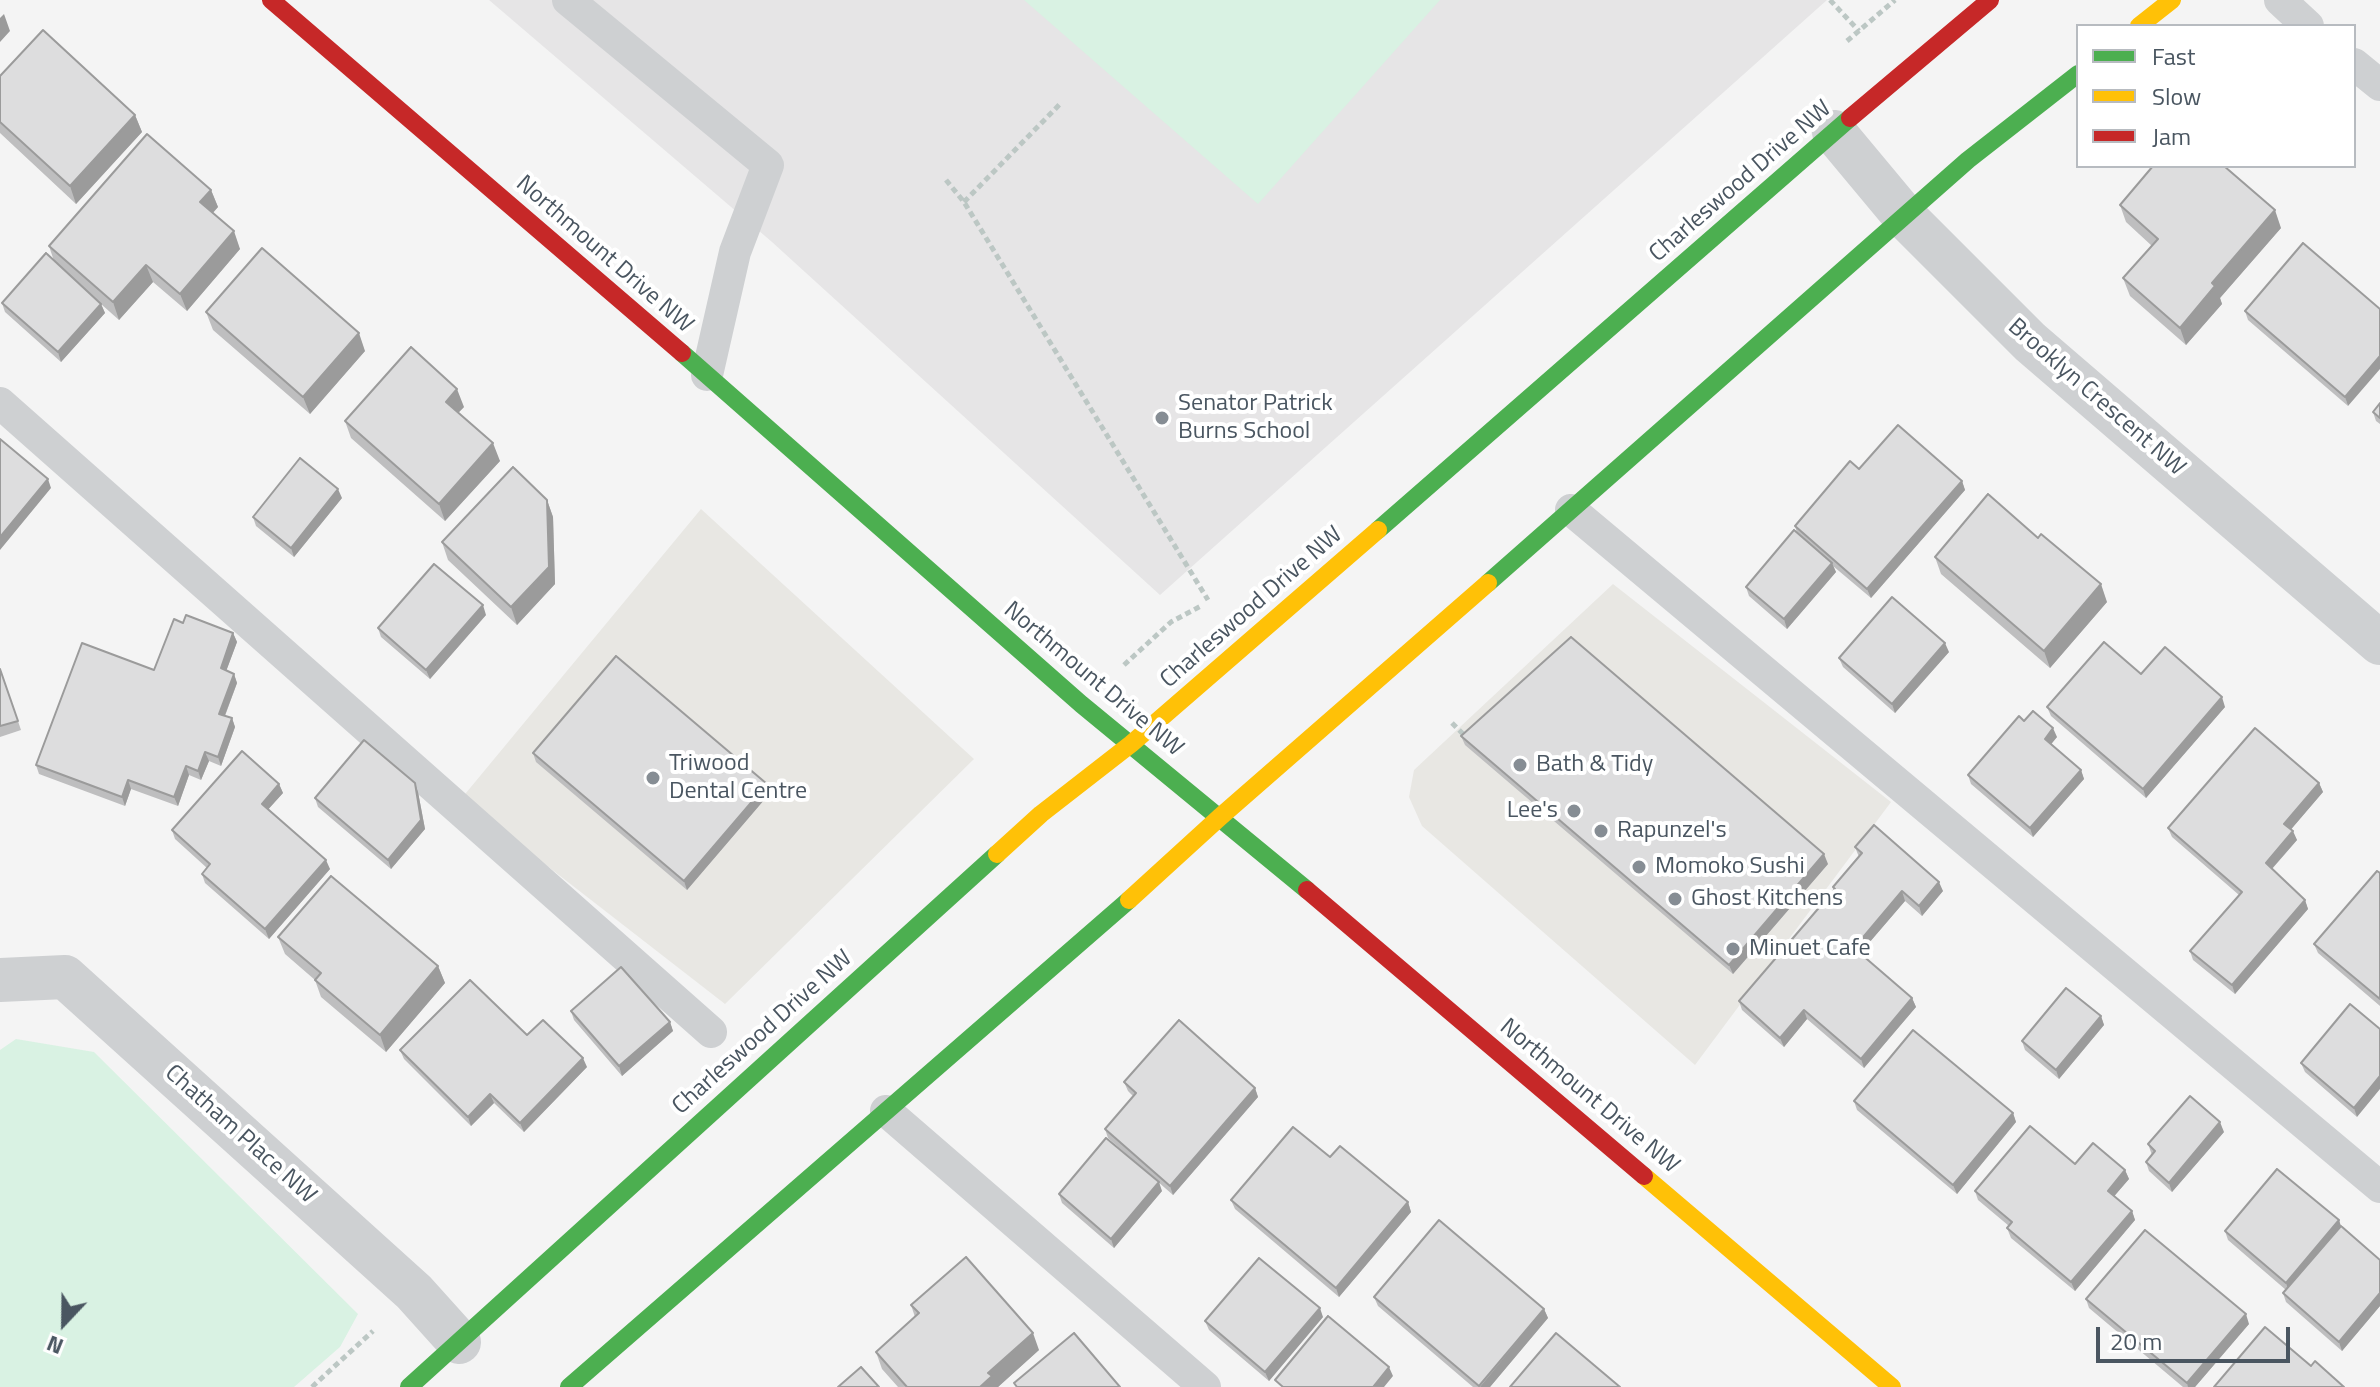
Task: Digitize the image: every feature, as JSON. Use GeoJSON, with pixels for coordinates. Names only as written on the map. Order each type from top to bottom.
{"type":"FeatureCollection","features":[{"type":"Feature","properties":{"kind":"street","name":"Northmount Drive NW"},"geometry":{"type":"LineString","coordinates":[[271,0],[707,375],[1069,693],[1523,1072],[1882,1384]]}},
{"type":"Feature","properties":{"kind":"street","name":"Charleswood Drive NW"},"geometry":{"type":"LineString","coordinates":[[409,1387],[1041,814],[1131,744],[1990,0]]}},
{"type":"Feature","properties":{"kind":"street"},"geometry":{"type":"LineString","coordinates":[[2142,24],[2172,0]]}},
{"type":"Feature","properties":{"kind":"street"},"geometry":{"type":"LineString","coordinates":[[569,1387],[1133,896],[1968,160],[2076,76]]}},
{"type":"Feature","properties":{"kind":"street","name":"Brooklyn Crescent NW"},"geometry":{"type":"LineString","coordinates":[[1834,132],[1904,216],[2030,342],[2380,643]]}},
{"type":"Feature","properties":{"kind":"street","name":"Chatham Place NW"},"geometry":{"type":"LineString","coordinates":[[0,980],[65,977],[414,1292],[459,1342]]}},
{"type":"Feature","properties":{"kind":"lane"},"geometry":{"type":"LineString","coordinates":[[568,0],[768,165],[735,252],[707,375]]}},
{"type":"Feature","properties":{"kind":"lane"},"geometry":{"type":"LineString","coordinates":[[2280,0],[2306,24]]}},
{"type":"Feature","properties":{"kind":"lane"},"geometry":{"type":"LineString","coordinates":[[2356,66],[2380,85]]}},
{"type":"Feature","properties":{"kind":"lane"},"geometry":{"type":"LineString","coordinates":[[0,403],[711,1032]]}},
{"type":"Feature","properties":{"kind":"lane"},"geometry":{"type":"LineString","coordinates":[[1571,510],[2380,1187]]}},
{"type":"Feature","properties":{"kind":"lane"},"geometry":{"type":"LineString","coordinates":[[886,1111],[1205,1387]]}},
{"type":"Feature","properties":{"kind":"path"},"geometry":{"type":"LineString","coordinates":[[1830,0],[1859,31]]}},
{"type":"Feature","properties":{"kind":"path"},"geometry":{"type":"LineString","coordinates":[[964,202],[1062,102]]}},
{"type":"Feature","properties":{"kind":"path"},"geometry":{"type":"LineString","coordinates":[[946,180],[964,202],[1208,600]]}},
{"type":"Feature","properties":{"kind":"path"},"geometry":{"type":"LineString","coordinates":[[1452,723],[1469,740]]}},
{"type":"Feature","properties":{"kind":"path"},"geometry":{"type":"LineString","coordinates":[[312,1387],[363,1341]]}},
{"type":"Feature","properties":{"kind":"shaded area","name":"Senator Patrick Burns School"},"geometry":{"type":"Polygon","coordinates":[[[489,0],[1827,0],[1160,595],[772,242],[489,0]]]}},
{"type":"Feature","properties":{"kind":"shaded area"},"geometry":{"type":"Polygon","coordinates":[[[701,509],[974,759],[725,1004],[461,799],[701,509]]]}},
{"type":"Feature","properties":{"kind":"shaded area"},"geometry":{"type":"Polygon","coordinates":[[[1613,584],[1891,802],[1695,1065],[1422,826],[1409,797],[1414,770],[1613,584]]]}},
{"type":"Feature","properties":{"kind":"green space"},"geometry":{"type":"Polygon","coordinates":[[[1024,0],[1440,0],[1258,204],[1024,0]]]}},
{"type":"Feature","properties":{"kind":"green space"},"geometry":{"type":"Polygon","coordinates":[[[16,1039],[94,1052],[358,1314],[340,1347],[294,1387],[0,1387],[0,1050],[16,1039]]]}},
{"type":"Feature","properties":{"kind":"building"},"geometry":{"type":"Polygon","coordinates":[[[43,30],[135,115],[70,186],[0,122],[0,76],[43,30]]]}},
{"type":"Feature","properties":{"kind":"building"},"geometry":{"type":"Polygon","coordinates":[[[147,134],[211,190],[200,202],[234,231],[180,294],[146,265],[113,302],[49,246],[147,134]]]}},
{"type":"Feature","properties":{"kind":"building"},"geometry":{"type":"Polygon","coordinates":[[[2151,168],[2226,168],[2275,210],[2212,283],[2215,286],[2180,328],[2123,278],[2158,239],[2120,205],[2151,168]]]}},
{"type":"Feature","properties":{"kind":"building"},"geometry":{"type":"Polygon","coordinates":[[[2303,243],[2380,309],[2380,356],[2345,397],[2245,311],[2303,243]]]}},
{"type":"Feature","properties":{"kind":"building"},"geometry":{"type":"Polygon","coordinates":[[[262,248],[359,333],[303,397],[206,312],[262,248]]]}},
{"type":"Feature","properties":{"kind":"building"},"geometry":{"type":"Polygon","coordinates":[[[46,253],[101,304],[58,352],[2,303],[46,253]]]}},
{"type":"Feature","properties":{"kind":"building"},"geometry":{"type":"Polygon","coordinates":[[[411,347],[457,389],[446,402],[493,443],[439,504],[345,421],[411,347]]]}},
{"type":"Feature","properties":{"kind":"building"},"geometry":{"type":"Polygon","coordinates":[[[2380,403],[2380,418],[2373,412],[2380,403]]]}},
{"type":"Feature","properties":{"kind":"building"},"geometry":{"type":"Polygon","coordinates":[[[1898,425],[1962,481],[1867,589],[1795,526],[1850,461],[1859,469],[1898,425]]]}},
{"type":"Feature","properties":{"kind":"building"},"geometry":{"type":"Polygon","coordinates":[[[0,439],[48,479],[0,537],[0,439]]]}},
{"type":"Feature","properties":{"kind":"building"},"geometry":{"type":"Polygon","coordinates":[[[300,458],[338,489],[291,548],[253,517],[300,458]]]}},
{"type":"Feature","properties":{"kind":"building"},"geometry":{"type":"Polygon","coordinates":[[[513,467],[547,500],[549,567],[511,607],[442,542],[513,467]]]}},
{"type":"Feature","properties":{"kind":"building"},"geometry":{"type":"Polygon","coordinates":[[[1988,494],[2038,538],[2041,534],[2101,584],[2044,651],[1935,557],[1988,494]]]}},
{"type":"Feature","properties":{"kind":"building"},"geometry":{"type":"Polygon","coordinates":[[[1794,530],[1832,563],[1784,619],[1746,587],[1794,530]]]}},
{"type":"Feature","properties":{"kind":"building"},"geometry":{"type":"Polygon","coordinates":[[[434,564],[483,605],[426,670],[378,628],[434,564]]]}},
{"type":"Feature","properties":{"kind":"building"},"geometry":{"type":"Polygon","coordinates":[[[1892,597],[1945,643],[1892,704],[1839,658],[1892,597]]]}},
{"type":"Feature","properties":{"kind":"building"},"geometry":{"type":"Polygon","coordinates":[[[186,615],[233,633],[221,668],[234,674],[219,714],[232,718],[218,757],[205,752],[198,771],[186,766],[174,797],[128,780],[122,797],[36,765],[82,643],[154,670],[174,619],[183,623],[186,615]]]}},
{"type":"Feature","properties":{"kind":"building"},"geometry":{"type":"Polygon","coordinates":[[[1571,637],[1824,854],[1729,965],[1461,736],[1571,637]]]}},
{"type":"Feature","properties":{"kind":"building"},"geometry":{"type":"Polygon","coordinates":[[[2104,642],[2141,674],[2165,647],[2222,697],[2143,789],[2047,707],[2104,642]]]}},
{"type":"Feature","properties":{"kind":"building","name":"Triwood Dental Centre"},"geometry":{"type":"Polygon","coordinates":[[[616,656],[767,784],[684,881],[533,753],[616,656]]]}},
{"type":"Feature","properties":{"kind":"building"},"geometry":{"type":"Polygon","coordinates":[[[0,669],[18,721],[0,726],[0,669]]]}},
{"type":"Feature","properties":{"kind":"building"},"geometry":{"type":"Polygon","coordinates":[[[2033,711],[2053,728],[2045,739],[2081,770],[2030,828],[1968,775],[2019,716],[2024,721],[2033,711]]]}},
{"type":"Feature","properties":{"kind":"building"},"geometry":{"type":"Polygon","coordinates":[[[2255,728],[2319,783],[2284,824],[2293,831],[2266,863],[2305,900],[2232,985],[2190,951],[2242,892],[2168,828],[2255,728]]]}},
{"type":"Feature","properties":{"kind":"building"},"geometry":{"type":"Polygon","coordinates":[[[364,740],[415,783],[421,820],[388,860],[315,798],[364,740]]]}},
{"type":"Feature","properties":{"kind":"building"},"geometry":{"type":"Polygon","coordinates":[[[242,751],[279,784],[262,804],[326,860],[265,929],[202,874],[210,864],[172,830],[242,751]]]}},
{"type":"Feature","properties":{"kind":"building"},"geometry":{"type":"Polygon","coordinates":[[[1874,825],[1939,882],[1919,906],[1902,891],[1854,948],[1912,998],[1861,1059],[1804,1010],[1780,1038],[1739,1001],[1835,889],[1833,887],[1862,853],[1855,847],[1874,825]]]}},
{"type":"Feature","properties":{"kind":"building"},"geometry":{"type":"Polygon","coordinates":[[[2377,871],[2380,873],[2380,999],[2314,944],[2377,871]]]}},
{"type":"Feature","properties":{"kind":"building"},"geometry":{"type":"Polygon","coordinates":[[[331,876],[438,966],[380,1035],[315,980],[321,973],[278,937],[331,876]]]}},
{"type":"Feature","properties":{"kind":"building"},"geometry":{"type":"Polygon","coordinates":[[[621,967],[670,1022],[619,1066],[571,1011],[621,967]]]}},
{"type":"Feature","properties":{"kind":"building"},"geometry":{"type":"Polygon","coordinates":[[[470,980],[527,1035],[543,1020],[583,1058],[520,1123],[490,1094],[468,1117],[400,1050],[470,980]]]}},
{"type":"Feature","properties":{"kind":"building"},"geometry":{"type":"Polygon","coordinates":[[[2066,988],[2101,1016],[2056,1070],[2022,1041],[2066,988]]]}},
{"type":"Feature","properties":{"kind":"building"},"geometry":{"type":"Polygon","coordinates":[[[2350,1004],[2380,1029],[2380,1076],[2354,1108],[2301,1063],[2350,1004]]]}},
{"type":"Feature","properties":{"kind":"building"},"geometry":{"type":"Polygon","coordinates":[[[1179,1020],[1255,1088],[1170,1186],[1105,1129],[1136,1093],[1124,1082],[1179,1020]]]}},
{"type":"Feature","properties":{"kind":"building"},"geometry":{"type":"Polygon","coordinates":[[[1913,1030],[2013,1113],[1953,1185],[1854,1101],[1913,1030]]]}},
{"type":"Feature","properties":{"kind":"building"},"geometry":{"type":"Polygon","coordinates":[[[2190,1096],[2220,1122],[2169,1183],[2146,1162],[2155,1151],[2148,1144],[2190,1096]]]}},
{"type":"Feature","properties":{"kind":"building"},"geometry":{"type":"Polygon","coordinates":[[[2030,1126],[2075,1164],[2093,1143],[2125,1170],[2108,1191],[2132,1211],[2071,1282],[2007,1228],[2012,1222],[1975,1191],[2030,1126]]]}},
{"type":"Feature","properties":{"kind":"building"},"geometry":{"type":"Polygon","coordinates":[[[1293,1127],[1330,1157],[1340,1146],[1408,1202],[1336,1288],[1231,1200],[1293,1127]]]}},
{"type":"Feature","properties":{"kind":"building"},"geometry":{"type":"Polygon","coordinates":[[[1106,1138],[1159,1182],[1111,1239],[1059,1194],[1106,1138]]]}},
{"type":"Feature","properties":{"kind":"building"},"geometry":{"type":"Polygon","coordinates":[[[2277,1169],[2339,1220],[2286,1283],[2225,1231],[2277,1169]]]}},
{"type":"Feature","properties":{"kind":"building"},"geometry":{"type":"Polygon","coordinates":[[[1439,1220],[1544,1309],[1479,1386],[1374,1297],[1439,1220]]]}},
{"type":"Feature","properties":{"kind":"building"},"geometry":{"type":"Polygon","coordinates":[[[2341,1226],[2380,1260],[2380,1293],[2339,1342],[2283,1293],[2341,1226]]]}},
{"type":"Feature","properties":{"kind":"building"},"geometry":{"type":"Polygon","coordinates":[[[2145,1230],[2246,1314],[2187,1383],[2086,1299],[2145,1230]]]}},
{"type":"Feature","properties":{"kind":"building"},"geometry":{"type":"Polygon","coordinates":[[[966,1257],[1033,1333],[988,1373],[992,1376],[980,1387],[907,1387],[876,1352],[919,1313],[911,1305],[966,1257]]]}},
{"type":"Feature","properties":{"kind":"building"},"geometry":{"type":"Polygon","coordinates":[[[1259,1258],[1320,1308],[1265,1372],[1205,1321],[1259,1258]]]}},
{"type":"Feature","properties":{"kind":"building"},"geometry":{"type":"Polygon","coordinates":[[[1328,1316],[1389,1367],[1373,1387],[1283,1387],[1275,1380],[1328,1316]]]}},
{"type":"Feature","properties":{"kind":"building"},"geometry":{"type":"Polygon","coordinates":[[[2265,1327],[2311,1366],[2315,1361],[2344,1387],[2214,1387],[2265,1327]]]}},
{"type":"Feature","properties":{"kind":"building"},"geometry":{"type":"Polygon","coordinates":[[[1074,1333],[1120,1387],[1017,1387],[1014,1383],[1074,1333]]]}},
{"type":"Feature","properties":{"kind":"building"},"geometry":{"type":"Polygon","coordinates":[[[1556,1333],[1620,1387],[1510,1387],[1556,1333]]]}},
{"type":"Feature","properties":{"kind":"building"},"geometry":{"type":"Polygon","coordinates":[[[861,1367],[879,1387],[838,1387],[861,1367]]]}},
{"type":"Feature","properties":{"kind":"traffic: fast"},"geometry":{"type":"LineString","coordinates":[[1488,583],[1968,160],[2076,76]]}},
{"type":"Feature","properties":{"kind":"traffic: fast"},"geometry":{"type":"LineString","coordinates":[[1378,530],[1850,118]]}},
{"type":"Feature","properties":{"kind":"traffic: fast"},"geometry":{"type":"LineString","coordinates":[[682,353],[1081,704],[1307,890]]}},
{"type":"Feature","properties":{"kind":"traffic: fast"},"geometry":{"type":"LineString","coordinates":[[409,1387],[997,854]]}},
{"type":"Feature","properties":{"kind":"traffic: fast"},"geometry":{"type":"LineString","coordinates":[[569,1387],[1129,900]]}},
{"type":"Feature","properties":{"kind":"traffic: slow"},"geometry":{"type":"LineString","coordinates":[[2142,24],[2172,0]]}},
{"type":"Feature","properties":{"kind":"traffic: slow"},"geometry":{"type":"LineString","coordinates":[[997,854],[1041,814],[1131,744],[1378,530]]}},
{"type":"Feature","properties":{"kind":"traffic: slow"},"geometry":{"type":"LineString","coordinates":[[1129,900],[1488,583]]}},
{"type":"Feature","properties":{"kind":"traffic: slow"},"geometry":{"type":"LineString","coordinates":[[1644,1176],[1892,1387]]}},
{"type":"Feature","properties":{"kind":"traffic: jam"},"geometry":{"type":"LineString","coordinates":[[271,0],[682,353]]}},
{"type":"Feature","properties":{"kind":"traffic: jam"},"geometry":{"type":"LineString","coordinates":[[1850,118],[1990,0]]}},
{"type":"Feature","properties":{"kind":"traffic: jam"},"geometry":{"type":"LineString","coordinates":[[1307,890],[1644,1176]]}},
{"type":"Feature","properties":{"kind":"place","name":"Senator Patrick Burns School"},"geometry":{"type":"Point","coordinates":[1162,418]}},
{"type":"Feature","properties":{"kind":"place","name":"Bath & Tidy"},"geometry":{"type":"Point","coordinates":[1520,765]}},
{"type":"Feature","properties":{"kind":"place","name":"Triwood Dental Centre"},"geometry":{"type":"Point","coordinates":[653,778]}},
{"type":"Feature","properties":{"kind":"place","name":"Lee's"},"geometry":{"type":"Point","coordinates":[1574,811]}},
{"type":"Feature","properties":{"kind":"place","name":"Rapunzel's"},"geometry":{"type":"Point","coordinates":[1601,831]}},
{"type":"Feature","properties":{"kind":"place","name":"Momoko Sushi"},"geometry":{"type":"Point","coordinates":[1639,867]}},
{"type":"Feature","properties":{"kind":"place","name":"Ghost Kitchens"},"geometry":{"type":"Point","coordinates":[1675,899]}},
{"type":"Feature","properties":{"kind":"place","name":"Minuet Cafe"},"geometry":{"type":"Point","coordinates":[1733,949]}}]}
